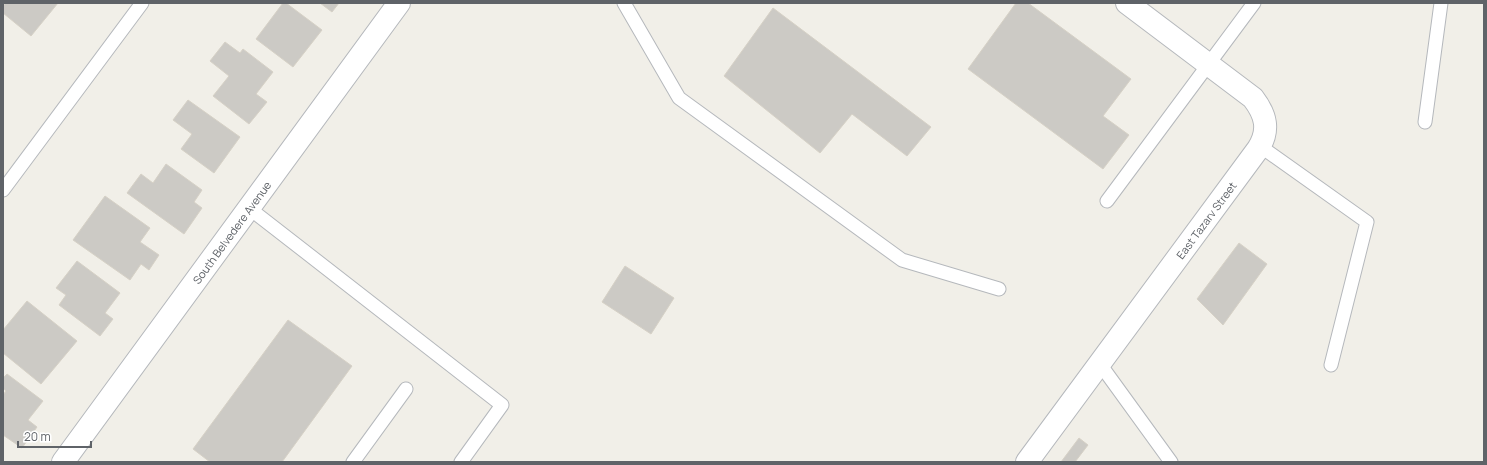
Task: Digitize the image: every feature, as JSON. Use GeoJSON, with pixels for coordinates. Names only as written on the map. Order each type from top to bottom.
{"type":"FeatureCollection","features":[{"type":"Feature","properties":{"kind":"street","name":"South Belvedere Avenue"},"geometry":{"type":"LineString","coordinates":[[63,462],[399,3]]}},
{"type":"Feature","properties":{"kind":"street","name":"East Tazarv Street"},"geometry":{"type":"LineString","coordinates":[[1027,462],[1260,146],[1264,138],[1266,124],[1262,110],[1244,89],[1127,3]]}},
{"type":"Feature","properties":{"kind":"lane"},"geometry":{"type":"LineString","coordinates":[[3,190],[142,3]]}},
{"type":"Feature","properties":{"kind":"lane"},"geometry":{"type":"LineString","coordinates":[[624,3],[680,98],[902,260],[999,289]]}},
{"type":"Feature","properties":{"kind":"lane"},"geometry":{"type":"LineString","coordinates":[[1107,201],[1254,3]]}},
{"type":"Feature","properties":{"kind":"lane"},"geometry":{"type":"LineString","coordinates":[[1425,122],[1441,3]]}},
{"type":"Feature","properties":{"kind":"lane"},"geometry":{"type":"LineString","coordinates":[[1260,146],[1367,222],[1331,365]]}},
{"type":"Feature","properties":{"kind":"lane"},"geometry":{"type":"LineString","coordinates":[[249,208],[502,404],[461,462]]}},
{"type":"Feature","properties":{"kind":"lane"},"geometry":{"type":"LineString","coordinates":[[1100,364],[1171,462]]}},
{"type":"Feature","properties":{"kind":"lane"},"geometry":{"type":"LineString","coordinates":[[353,462],[406,389]]}},
{"type":"Feature","properties":{"kind":"building"},"geometry":{"type":"Polygon","coordinates":[[[5,3],[58,3],[31,36],[3,13],[5,3]]]}},
{"type":"Feature","properties":{"kind":"building"},"geometry":{"type":"Polygon","coordinates":[[[283,3],[286,3],[322,30],[293,67],[256,39],[283,3]]]}},
{"type":"Feature","properties":{"kind":"building"},"geometry":{"type":"Polygon","coordinates":[[[320,3],[339,3],[332,12],[320,3]]]}},
{"type":"Feature","properties":{"kind":"building"},"geometry":{"type":"Polygon","coordinates":[[[1016,3],[1028,3],[1131,79],[1103,116],[1129,135],[1103,169],[968,69],[1016,3]]]}},
{"type":"Feature","properties":{"kind":"building"},"geometry":{"type":"Polygon","coordinates":[[[773,8],[931,127],[907,156],[852,114],[820,153],[724,76],[773,8]]]}},
{"type":"Feature","properties":{"kind":"building"},"geometry":{"type":"Polygon","coordinates":[[[225,42],[240,53],[243,49],[273,72],[256,94],[267,102],[249,124],[213,96],[229,76],[210,61],[225,42]]]}},
{"type":"Feature","properties":{"kind":"building"},"geometry":{"type":"Polygon","coordinates":[[[188,100],[240,137],[214,173],[181,149],[192,134],[173,120],[188,100]]]}},
{"type":"Feature","properties":{"kind":"building"},"geometry":{"type":"Polygon","coordinates":[[[166,164],[202,190],[194,202],[202,208],[184,234],[127,193],[141,174],[153,183],[166,164]]]}},
{"type":"Feature","properties":{"kind":"building"},"geometry":{"type":"Polygon","coordinates":[[[105,196],[150,228],[140,242],[159,255],[149,270],[141,264],[130,280],[73,240],[105,196]]]}},
{"type":"Feature","properties":{"kind":"building"},"geometry":{"type":"Polygon","coordinates":[[[1239,243],[1267,264],[1223,325],[1197,299],[1239,243]]]}},
{"type":"Feature","properties":{"kind":"building"},"geometry":{"type":"Polygon","coordinates":[[[77,261],[120,293],[105,313],[113,319],[100,336],[59,305],[66,295],[56,288],[77,261]]]}},
{"type":"Feature","properties":{"kind":"building"},"geometry":{"type":"Polygon","coordinates":[[[625,266],[674,298],[651,334],[602,302],[625,266]]]}},
{"type":"Feature","properties":{"kind":"building"},"geometry":{"type":"Polygon","coordinates":[[[27,301],[77,341],[41,384],[3,353],[3,330],[27,301]]]}},
{"type":"Feature","properties":{"kind":"building"},"geometry":{"type":"Polygon","coordinates":[[[288,320],[352,366],[282,462],[210,462],[193,449],[288,320]]]}},
{"type":"Feature","properties":{"kind":"building"},"geometry":{"type":"Polygon","coordinates":[[[7,374],[43,401],[28,420],[37,427],[22,448],[3,435],[3,395],[6,391],[3,388],[3,378],[7,374]]]}},
{"type":"Feature","properties":{"kind":"building"},"geometry":{"type":"Polygon","coordinates":[[[1079,438],[1088,445],[1075,462],[1061,462],[1079,438]]]}}]}
